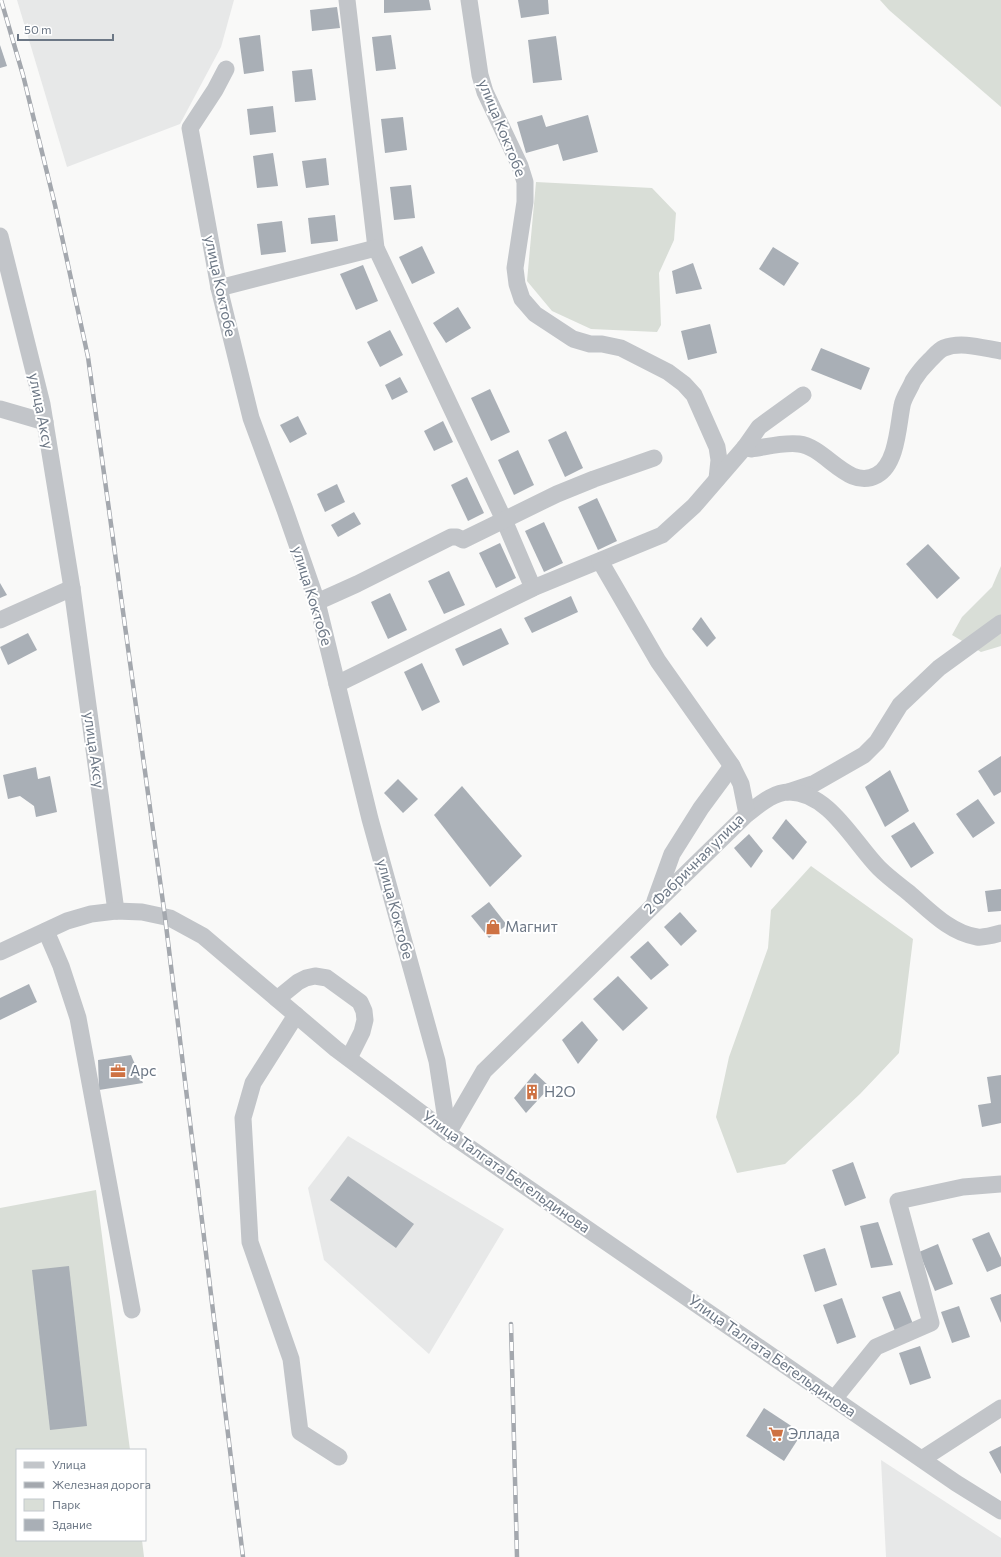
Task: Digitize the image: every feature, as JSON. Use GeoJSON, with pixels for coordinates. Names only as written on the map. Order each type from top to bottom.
{"type":"FeatureCollection","features":[{"type":"Feature","properties":{"kind":"street"},"geometry":{"type":"LineString","coordinates":[[347,0],[376,248],[504,520],[533,588]]}},
{"type":"Feature","properties":{"kind":"street","name":"улица Коктобе"},"geometry":{"type":"LineString","coordinates":[[469,0],[480,75],[485,92],[520,166],[524,182],[525,202],[515,268],[517,284],[522,299],[535,314],[573,338],[590,344],[602,344],[621,348],[668,372],[684,384],[694,395],[717,447],[719,460],[717,479]]}},
{"type":"Feature","properties":{"kind":"street","name":"улица Коктобе"},"geometry":{"type":"LineString","coordinates":[[226,69],[215,90],[190,128],[219,288],[251,418],[317,602],[372,827],[437,1061],[448,1133]]}},
{"type":"Feature","properties":{"kind":"street","name":"улица Аксу"},"geometry":{"type":"LineString","coordinates":[[0,236],[42,404],[72,588],[116,911]]}},
{"type":"Feature","properties":{"kind":"street"},"geometry":{"type":"LineString","coordinates":[[219,288],[376,248]]}},
{"type":"Feature","properties":{"kind":"street"},"geometry":{"type":"LineString","coordinates":[[745,446],[751,449],[800,444],[816,450],[855,478],[866,480],[877,475],[887,465],[895,446],[902,403],[919,371],[934,355],[943,348],[956,346],[972,346],[1001,351]]}},
{"type":"Feature","properties":{"kind":"street"},"geometry":{"type":"LineString","coordinates":[[337,684],[533,588],[662,535],[694,506],[745,446],[759,427],[803,395]]}},
{"type":"Feature","properties":{"kind":"street"},"geometry":{"type":"LineString","coordinates":[[0,409],[45,422]]}},
{"type":"Feature","properties":{"kind":"street"},"geometry":{"type":"LineString","coordinates":[[317,602],[357,584],[451,537],[457,537],[463,540],[557,494],[654,458]]}},
{"type":"Feature","properties":{"kind":"street","name":"2 Фабричная улица"},"geometry":{"type":"LineString","coordinates":[[448,1133],[484,1071],[746,814],[741,784],[732,766],[658,661],[600,561]]}},
{"type":"Feature","properties":{"kind":"street"},"geometry":{"type":"LineString","coordinates":[[0,620],[72,588]]}},
{"type":"Feature","properties":{"kind":"street"},"geometry":{"type":"LineString","coordinates":[[746,814],[776,794],[788,792],[815,782],[864,755],[877,742],[900,705],[911,694],[939,668],[1001,623]]}},
{"type":"Feature","properties":{"kind":"street"},"geometry":{"type":"LineString","coordinates":[[653,906],[672,854],[701,808],[732,766]]}},
{"type":"Feature","properties":{"kind":"street"},"geometry":{"type":"LineString","coordinates":[[788,792],[798,793],[816,800],[833,813],[879,868],[943,922],[963,934],[979,937],[1001,933]]}},
{"type":"Feature","properties":{"kind":"street","name":"Улица Талгата Бегельдинова"},"geometry":{"type":"LineString","coordinates":[[0,952],[67,921],[92,914],[116,911],[142,912],[170,918],[203,936],[349,1058],[448,1133],[956,1483],[1001,1511]]}},
{"type":"Feature","properties":{"kind":"street"},"geometry":{"type":"LineString","coordinates":[[46,931],[61,966],[78,1018],[132,1310]]}},
{"type":"Feature","properties":{"kind":"street"},"geometry":{"type":"LineString","coordinates":[[277,999],[298,982],[306,978],[316,976],[327,978],[360,1002],[364,1011],[365,1020],[362,1032],[349,1058]]}},
{"type":"Feature","properties":{"kind":"street"},"geometry":{"type":"LineString","coordinates":[[296,1015],[253,1083],[243,1118],[250,1242],[291,1359],[300,1432],[339,1457]]}},
{"type":"Feature","properties":{"kind":"street"},"geometry":{"type":"LineString","coordinates":[[834,1399],[876,1347],[931,1323],[898,1201],[963,1187],[1001,1184]]}},
{"type":"Feature","properties":{"kind":"street"},"geometry":{"type":"LineString","coordinates":[[922,1459],[1001,1408]]}},
{"type":"Feature","properties":{"kind":"shaded area"},"geometry":{"type":"Polygon","coordinates":[[[17,0],[234,0],[221,47],[180,124],[67,167],[17,0]]]}},
{"type":"Feature","properties":{"kind":"shaded area"},"geometry":{"type":"Polygon","coordinates":[[[348,1136],[504,1229],[429,1354],[324,1260],[308,1188],[348,1136]]]}},
{"type":"Feature","properties":{"kind":"shaded area"},"geometry":{"type":"Polygon","coordinates":[[[881,1460],[1001,1538],[1001,1557],[886,1557],[881,1460]]]}},
{"type":"Feature","properties":{"kind":"green space"},"geometry":{"type":"Polygon","coordinates":[[[880,0],[1001,0],[1001,107],[889,10],[880,0]]]}},
{"type":"Feature","properties":{"kind":"green space"},"geometry":{"type":"Polygon","coordinates":[[[536,182],[652,188],[676,213],[674,240],[659,273],[661,325],[657,332],[591,329],[552,311],[527,281],[536,182]]]}},
{"type":"Feature","properties":{"kind":"green space"},"geometry":{"type":"Polygon","coordinates":[[[1001,566],[1001,646],[981,652],[952,635],[962,617],[992,587],[1001,566]]]}},
{"type":"Feature","properties":{"kind":"green space"},"geometry":{"type":"Polygon","coordinates":[[[811,866],[913,939],[899,1053],[860,1094],[785,1164],[737,1173],[716,1117],[729,1057],[768,948],[771,910],[811,866]]]}},
{"type":"Feature","properties":{"kind":"green space"},"geometry":{"type":"Polygon","coordinates":[[[96,1190],[130,1449],[16,1449],[16,1541],[142,1541],[144,1557],[0,1557],[0,1208],[96,1190]]]}},
{"type":"Feature","properties":{"kind":"building"},"geometry":{"type":"Polygon","coordinates":[[[384,0],[429,0],[431,10],[384,13],[384,0]]]}},
{"type":"Feature","properties":{"kind":"building"},"geometry":{"type":"Polygon","coordinates":[[[518,0],[548,0],[549,14],[521,18],[518,0]]]}},
{"type":"Feature","properties":{"kind":"building"},"geometry":{"type":"Polygon","coordinates":[[[337,7],[340,28],[312,31],[310,10],[337,7]]]}},
{"type":"Feature","properties":{"kind":"building"},"geometry":{"type":"Polygon","coordinates":[[[260,35],[264,71],[244,74],[239,38],[260,35]]]}},
{"type":"Feature","properties":{"kind":"building"},"geometry":{"type":"Polygon","coordinates":[[[391,35],[396,69],[376,71],[372,37],[391,35]]]}},
{"type":"Feature","properties":{"kind":"building"},"geometry":{"type":"Polygon","coordinates":[[[556,36],[562,80],[533,83],[528,40],[556,36]]]}},
{"type":"Feature","properties":{"kind":"building"},"geometry":{"type":"Polygon","coordinates":[[[0,45],[7,66],[0,68],[0,45]]]}},
{"type":"Feature","properties":{"kind":"building"},"geometry":{"type":"Polygon","coordinates":[[[312,69],[316,100],[295,102],[292,71],[312,69]]]}},
{"type":"Feature","properties":{"kind":"building"},"geometry":{"type":"Polygon","coordinates":[[[273,106],[276,132],[250,135],[247,109],[273,106]]]}},
{"type":"Feature","properties":{"kind":"building"},"geometry":{"type":"Polygon","coordinates":[[[542,115],[546,127],[588,115],[598,152],[563,161],[558,144],[526,153],[517,122],[542,115]]]}},
{"type":"Feature","properties":{"kind":"building"},"geometry":{"type":"Polygon","coordinates":[[[403,117],[407,150],[385,153],[381,119],[403,117]]]}},
{"type":"Feature","properties":{"kind":"building"},"geometry":{"type":"Polygon","coordinates":[[[273,153],[278,186],[257,188],[253,156],[273,153]]]}},
{"type":"Feature","properties":{"kind":"building"},"geometry":{"type":"Polygon","coordinates":[[[326,158],[329,185],[306,188],[302,161],[326,158]]]}},
{"type":"Feature","properties":{"kind":"building"},"geometry":{"type":"Polygon","coordinates":[[[411,185],[415,218],[394,220],[390,187],[411,185]]]}},
{"type":"Feature","properties":{"kind":"building"},"geometry":{"type":"Polygon","coordinates":[[[335,215],[338,241],[311,244],[308,218],[335,215]]]}},
{"type":"Feature","properties":{"kind":"building"},"geometry":{"type":"Polygon","coordinates":[[[282,221],[286,252],[261,255],[257,224],[282,221]]]}},
{"type":"Feature","properties":{"kind":"building"},"geometry":{"type":"Polygon","coordinates":[[[422,246],[435,273],[412,284],[399,257],[422,246]]]}},
{"type":"Feature","properties":{"kind":"building"},"geometry":{"type":"Polygon","coordinates":[[[773,247],[799,263],[784,286],[759,269],[773,247]]]}},
{"type":"Feature","properties":{"kind":"building"},"geometry":{"type":"Polygon","coordinates":[[[693,263],[702,289],[676,294],[672,271],[693,263]]]}},
{"type":"Feature","properties":{"kind":"building"},"geometry":{"type":"Polygon","coordinates":[[[363,265],[378,301],[356,310],[340,274],[363,265]]]}},
{"type":"Feature","properties":{"kind":"building"},"geometry":{"type":"Polygon","coordinates":[[[458,307],[471,328],[446,343],[433,323],[458,307]]]}},
{"type":"Feature","properties":{"kind":"building"},"geometry":{"type":"Polygon","coordinates":[[[710,324],[717,353],[688,360],[681,331],[710,324]]]}},
{"type":"Feature","properties":{"kind":"building"},"geometry":{"type":"Polygon","coordinates":[[[390,330],[403,355],[380,367],[367,342],[390,330]]]}},
{"type":"Feature","properties":{"kind":"building"},"geometry":{"type":"Polygon","coordinates":[[[821,348],[870,368],[861,390],[811,370],[821,348]]]}},
{"type":"Feature","properties":{"kind":"building"},"geometry":{"type":"Polygon","coordinates":[[[400,377],[408,392],[392,400],[385,385],[400,377]]]}},
{"type":"Feature","properties":{"kind":"building"},"geometry":{"type":"Polygon","coordinates":[[[490,389],[510,432],[491,441],[471,398],[490,389]]]}},
{"type":"Feature","properties":{"kind":"building"},"geometry":{"type":"Polygon","coordinates":[[[298,416],[307,434],[290,443],[280,425],[298,416]]]}},
{"type":"Feature","properties":{"kind":"building"},"geometry":{"type":"Polygon","coordinates":[[[443,421],[453,442],[434,451],[424,431],[443,421]]]}},
{"type":"Feature","properties":{"kind":"building"},"geometry":{"type":"Polygon","coordinates":[[[566,431],[583,468],[565,477],[548,440],[566,431]]]}},
{"type":"Feature","properties":{"kind":"building"},"geometry":{"type":"Polygon","coordinates":[[[518,450],[534,485],[514,495],[498,460],[518,450]]]}},
{"type":"Feature","properties":{"kind":"building"},"geometry":{"type":"Polygon","coordinates":[[[467,477],[484,513],[468,521],[451,485],[467,477]]]}},
{"type":"Feature","properties":{"kind":"building"},"geometry":{"type":"Polygon","coordinates":[[[337,484],[345,502],[325,512],[317,494],[337,484]]]}},
{"type":"Feature","properties":{"kind":"building"},"geometry":{"type":"Polygon","coordinates":[[[597,498],[617,541],[598,550],[578,507],[597,498]]]}},
{"type":"Feature","properties":{"kind":"building"},"geometry":{"type":"Polygon","coordinates":[[[354,512],[361,524],[338,537],[331,525],[354,512]]]}},
{"type":"Feature","properties":{"kind":"building"},"geometry":{"type":"Polygon","coordinates":[[[544,522],[563,563],[544,572],[525,531],[544,522]]]}},
{"type":"Feature","properties":{"kind":"building"},"geometry":{"type":"Polygon","coordinates":[[[500,543],[516,578],[496,588],[479,553],[500,543]]]}},
{"type":"Feature","properties":{"kind":"building"},"geometry":{"type":"Polygon","coordinates":[[[928,544],[960,578],[937,599],[906,564],[928,544]]]}},
{"type":"Feature","properties":{"kind":"building"},"geometry":{"type":"Polygon","coordinates":[[[449,571],[465,605],[444,614],[428,581],[449,571]]]}},
{"type":"Feature","properties":{"kind":"building"},"geometry":{"type":"Polygon","coordinates":[[[0,583],[7,595],[0,598],[0,583]]]}},
{"type":"Feature","properties":{"kind":"building"},"geometry":{"type":"Polygon","coordinates":[[[390,593],[407,630],[388,639],[371,602],[390,593]]]}},
{"type":"Feature","properties":{"kind":"building"},"geometry":{"type":"Polygon","coordinates":[[[571,596],[578,612],[532,633],[524,618],[571,596]]]}},
{"type":"Feature","properties":{"kind":"building"},"geometry":{"type":"Polygon","coordinates":[[[701,617],[716,638],[707,647],[692,629],[701,617]]]}},
{"type":"Feature","properties":{"kind":"building"},"geometry":{"type":"Polygon","coordinates":[[[501,628],[509,644],[463,666],[455,649],[501,628]]]}},
{"type":"Feature","properties":{"kind":"building"},"geometry":{"type":"Polygon","coordinates":[[[28,633],[37,650],[8,665],[0,647],[28,633]]]}},
{"type":"Feature","properties":{"kind":"building"},"geometry":{"type":"Polygon","coordinates":[[[422,663],[440,702],[422,711],[404,672],[422,663]]]}},
{"type":"Feature","properties":{"kind":"building"},"geometry":{"type":"Polygon","coordinates":[[[1001,756],[1001,792],[994,796],[978,771],[1001,756]]]}},
{"type":"Feature","properties":{"kind":"building"},"geometry":{"type":"Polygon","coordinates":[[[36,767],[38,779],[50,776],[57,812],[36,817],[34,806],[20,796],[8,799],[3,775],[36,767]]]}},
{"type":"Feature","properties":{"kind":"building"},"geometry":{"type":"Polygon","coordinates":[[[890,770],[909,811],[885,827],[865,787],[890,770]]]}},
{"type":"Feature","properties":{"kind":"building"},"geometry":{"type":"Polygon","coordinates":[[[398,779],[418,799],[403,813],[384,793],[398,779]]]}},
{"type":"Feature","properties":{"kind":"building"},"geometry":{"type":"Polygon","coordinates":[[[462,786],[522,856],[490,887],[434,815],[462,786]]]}},
{"type":"Feature","properties":{"kind":"building"},"geometry":{"type":"Polygon","coordinates":[[[978,799],[995,823],[973,838],[956,814],[978,799]]]}},
{"type":"Feature","properties":{"kind":"building"},"geometry":{"type":"Polygon","coordinates":[[[786,819],[807,842],[793,860],[772,838],[786,819]]]}},
{"type":"Feature","properties":{"kind":"building"},"geometry":{"type":"Polygon","coordinates":[[[914,822],[934,853],[911,868],[891,836],[914,822]]]}},
{"type":"Feature","properties":{"kind":"building"},"geometry":{"type":"Polygon","coordinates":[[[749,834],[763,851],[751,868],[734,848],[749,834]]]}},
{"type":"Feature","properties":{"kind":"building"},"geometry":{"type":"Polygon","coordinates":[[[1001,889],[1001,911],[988,912],[985,891],[1001,889]]]}},
{"type":"Feature","properties":{"kind":"building"},"geometry":{"type":"Polygon","coordinates":[[[489,902],[507,925],[489,938],[471,916],[489,902]]]}},
{"type":"Feature","properties":{"kind":"building"},"geometry":{"type":"Polygon","coordinates":[[[680,912],[697,931],[681,946],[664,927],[680,912]]]}},
{"type":"Feature","properties":{"kind":"building"},"geometry":{"type":"Polygon","coordinates":[[[648,941],[669,965],[651,980],[630,957],[648,941]]]}},
{"type":"Feature","properties":{"kind":"building"},"geometry":{"type":"Polygon","coordinates":[[[618,976],[648,1008],[623,1031],[593,999],[618,976]]]}},
{"type":"Feature","properties":{"kind":"building"},"geometry":{"type":"Polygon","coordinates":[[[29,984],[37,1002],[0,1020],[0,998],[29,984]]]}},
{"type":"Feature","properties":{"kind":"building"},"geometry":{"type":"Polygon","coordinates":[[[582,1021],[598,1040],[578,1064],[562,1040],[582,1021]]]}},
{"type":"Feature","properties":{"kind":"building","name":"Арс"},"geometry":{"type":"Polygon","coordinates":[[[131,1055],[143,1083],[99,1090],[98,1060],[131,1055]]]}},
{"type":"Feature","properties":{"kind":"building","name":"H2O"},"geometry":{"type":"Polygon","coordinates":[[[535,1073],[550,1087],[526,1113],[514,1098],[535,1073]]]}},
{"type":"Feature","properties":{"kind":"building"},"geometry":{"type":"Polygon","coordinates":[[[1001,1075],[1001,1123],[982,1127],[978,1105],[991,1103],[987,1077],[1001,1075]]]}},
{"type":"Feature","properties":{"kind":"building"},"geometry":{"type":"Polygon","coordinates":[[[853,1162],[866,1198],[845,1206],[832,1170],[853,1162]]]}},
{"type":"Feature","properties":{"kind":"building"},"geometry":{"type":"Polygon","coordinates":[[[348,1176],[414,1224],[396,1248],[330,1200],[348,1176]]]}},
{"type":"Feature","properties":{"kind":"building"},"geometry":{"type":"Polygon","coordinates":[[[878,1222],[893,1265],[871,1268],[860,1226],[878,1222]]]}},
{"type":"Feature","properties":{"kind":"building"},"geometry":{"type":"Polygon","coordinates":[[[989,1232],[1001,1258],[1001,1266],[987,1272],[972,1239],[989,1232]]]}},
{"type":"Feature","properties":{"kind":"building"},"geometry":{"type":"Polygon","coordinates":[[[938,1244],[953,1284],[935,1291],[919,1252],[938,1244]]]}},
{"type":"Feature","properties":{"kind":"building"},"geometry":{"type":"Polygon","coordinates":[[[825,1248],[837,1285],[815,1292],[803,1255],[825,1248]]]}},
{"type":"Feature","properties":{"kind":"building"},"geometry":{"type":"Polygon","coordinates":[[[69,1266],[87,1426],[50,1430],[32,1270],[69,1266]]]}},
{"type":"Feature","properties":{"kind":"building"},"geometry":{"type":"Polygon","coordinates":[[[900,1291],[913,1324],[895,1331],[882,1297],[900,1291]]]}},
{"type":"Feature","properties":{"kind":"building"},"geometry":{"type":"Polygon","coordinates":[[[1001,1294],[1001,1323],[990,1298],[1001,1294]]]}},
{"type":"Feature","properties":{"kind":"building"},"geometry":{"type":"Polygon","coordinates":[[[842,1298],[856,1337],[837,1344],[823,1305],[842,1298]]]}},
{"type":"Feature","properties":{"kind":"building"},"geometry":{"type":"Polygon","coordinates":[[[959,1306],[970,1337],[952,1343],[941,1312],[959,1306]]]}},
{"type":"Feature","properties":{"kind":"building"},"geometry":{"type":"Polygon","coordinates":[[[920,1346],[931,1378],[910,1385],[899,1353],[920,1346]]]}},
{"type":"Feature","properties":{"kind":"building"},"geometry":{"type":"Polygon","coordinates":[[[764,1408],[802,1433],[784,1461],[746,1436],[764,1408]]]}},
{"type":"Feature","properties":{"kind":"building"},"geometry":{"type":"Polygon","coordinates":[[[1001,1446],[1001,1474],[989,1452],[1001,1446]]]}},
{"type":"Feature","properties":{"kind":"railway"},"geometry":{"type":"LineString","coordinates":[[1,0],[23,75],[55,205],[88,357],[165,917],[243,1557]]}},
{"type":"Feature","properties":{"kind":"railway"},"geometry":{"type":"LineString","coordinates":[[511,1324],[517,1557]]}},
{"type":"Feature","properties":{"kind":"place","name":"Магнит"},"geometry":{"type":"Point","coordinates":[493,927]}},
{"type":"Feature","properties":{"kind":"place","name":"Арс"},"geometry":{"type":"Point","coordinates":[118,1071]}},
{"type":"Feature","properties":{"kind":"place","name":"H2O"},"geometry":{"type":"Point","coordinates":[532,1092]}},
{"type":"Feature","properties":{"kind":"place","name":"Эллада"},"geometry":{"type":"Point","coordinates":[776,1434]}}]}
